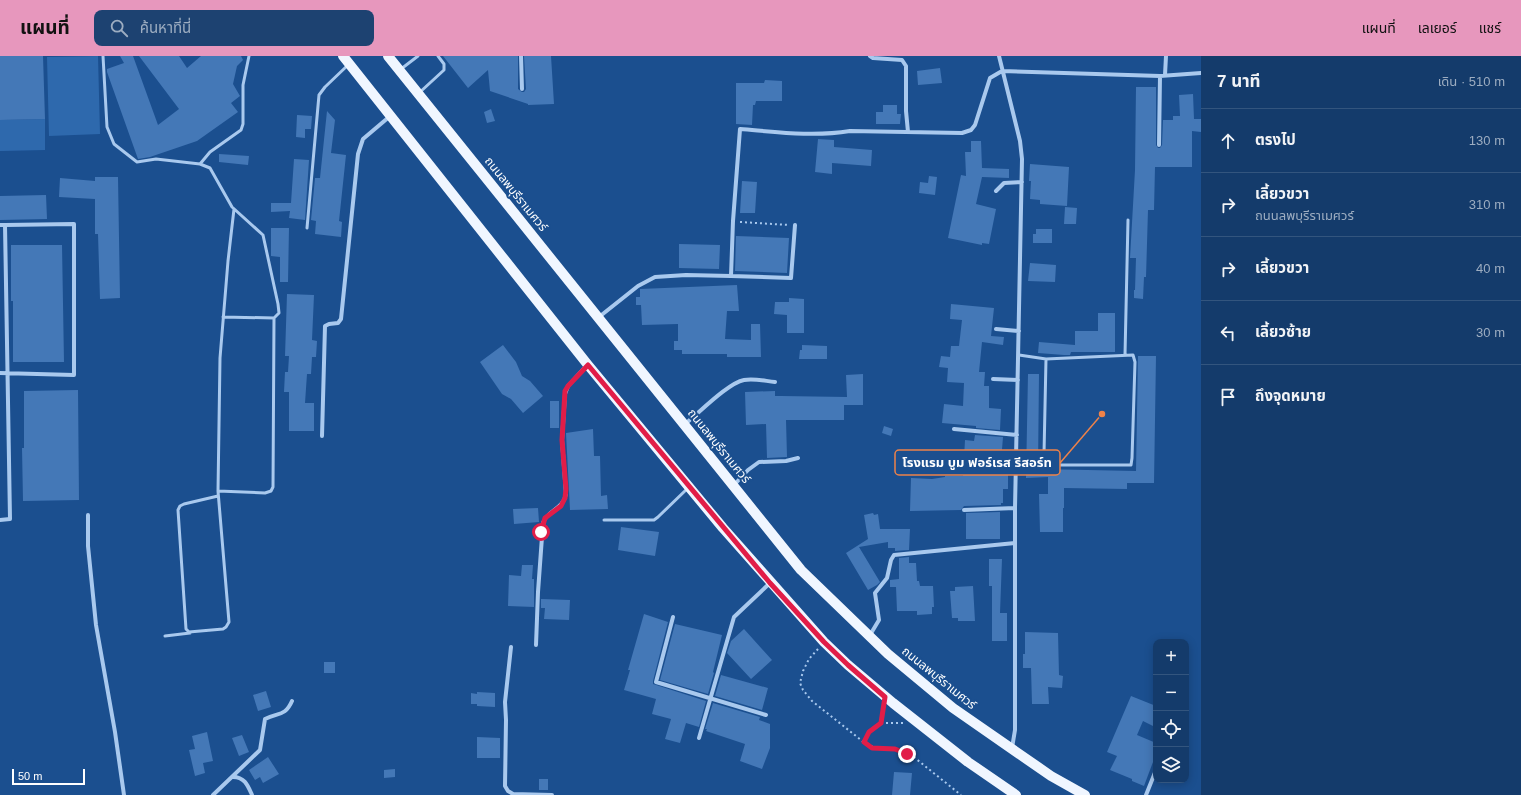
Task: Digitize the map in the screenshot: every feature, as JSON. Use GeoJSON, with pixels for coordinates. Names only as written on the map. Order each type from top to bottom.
{"type":"FeatureCollection","features":[{"type":"Feature","properties":{"kind":"main road","name":"ถนนลพบุรีราเมศวร์"},"geometry":{"type":"LineString","coordinates":[[388,56],[801,570],[888,654],[953,708],[1051,776],[1085,795]]}},
{"type":"Feature","properties":{"kind":"main road"},"geometry":{"type":"LineString","coordinates":[[346,60],[588,365],[770,583],[824,642],[885,697],[968,762],[1016,795]]}},
{"type":"Feature","properties":{"kind":"street"},"geometry":{"type":"LineString","coordinates":[[521,56],[522,89]]}},
{"type":"Feature","properties":{"kind":"street"},"geometry":{"type":"LineString","coordinates":[[870,56],[873,58],[902,60],[906,66],[906,111],[908,132]]}},
{"type":"Feature","properties":{"kind":"street"},"geometry":{"type":"LineString","coordinates":[[999,56],[1020,141],[1022,160],[1015,508],[1015,730],[1012,749]]}},
{"type":"Feature","properties":{"kind":"street"},"geometry":{"type":"LineString","coordinates":[[1165,75],[1166,56]]}},
{"type":"Feature","properties":{"kind":"street"},"geometry":{"type":"LineString","coordinates":[[731,276],[733,221],[740,129],[810,134],[834,134],[850,131],[962,133],[970,131],[975,124],[990,78],[1002,71],[1160,76],[1201,73]]}},
{"type":"Feature","properties":{"kind":"street"},"geometry":{"type":"LineString","coordinates":[[1159,145],[1160,76]]}},
{"type":"Feature","properties":{"kind":"street"},"geometry":{"type":"LineString","coordinates":[[322,436],[325,326],[338,323],[341,319],[358,154],[363,139],[390,116]]}},
{"type":"Feature","properties":{"kind":"street"},"geometry":{"type":"LineString","coordinates":[[996,192],[1004,183],[1022,182]]}},
{"type":"Feature","properties":{"kind":"street"},"geometry":{"type":"LineString","coordinates":[[0,374],[8,373],[74,375],[74,224],[2,225],[8,373],[10,519],[0,520]]}},
{"type":"Feature","properties":{"kind":"street"},"geometry":{"type":"LineString","coordinates":[[598,318],[638,286],[655,277],[686,275],[791,278],[795,225]]}},
{"type":"Feature","properties":{"kind":"street"},"geometry":{"type":"LineString","coordinates":[[996,329],[1019,331]]}},
{"type":"Feature","properties":{"kind":"street"},"geometry":{"type":"LineString","coordinates":[[536,645],[543,523],[548,515],[561,506],[566,494],[562,440],[565,391],[588,365]]}},
{"type":"Feature","properties":{"kind":"street"},"geometry":{"type":"LineString","coordinates":[[993,379],[1018,380]]}},
{"type":"Feature","properties":{"kind":"street"},"geometry":{"type":"LineString","coordinates":[[685,424],[736,383],[752,380],[775,382]]}},
{"type":"Feature","properties":{"kind":"street"},"geometry":{"type":"LineString","coordinates":[[954,429],[1017,435]]}},
{"type":"Feature","properties":{"kind":"street"},"geometry":{"type":"LineString","coordinates":[[733,485],[748,470],[759,462],[786,461],[798,458]]}},
{"type":"Feature","properties":{"kind":"street"},"geometry":{"type":"LineString","coordinates":[[964,510],[1015,508]]}},
{"type":"Feature","properties":{"kind":"street"},"geometry":{"type":"LineString","coordinates":[[88,514],[88,546],[96,625],[115,732],[124,795]]}},
{"type":"Feature","properties":{"kind":"street"},"geometry":{"type":"LineString","coordinates":[[870,635],[879,620],[875,593],[888,577],[891,560],[894,555],[1015,543]]}},
{"type":"Feature","properties":{"kind":"street"},"geometry":{"type":"LineString","coordinates":[[699,738],[734,618],[770,583]]}},
{"type":"Feature","properties":{"kind":"street"},"geometry":{"type":"LineString","coordinates":[[673,617],[656,682],[766,715]]}},
{"type":"Feature","properties":{"kind":"street"},"geometry":{"type":"LineString","coordinates":[[511,646],[505,702],[505,786],[508,791],[513,794],[552,795]]}},
{"type":"Feature","properties":{"kind":"street"},"geometry":{"type":"LineString","coordinates":[[213,795],[260,750],[265,719],[283,713],[290,706],[292,701]]}},
{"type":"Feature","properties":{"kind":"street"},"geometry":{"type":"LineString","coordinates":[[233,777],[238,777],[245,782],[252,795]]}},
{"type":"Feature","properties":{"kind":"street"},"geometry":{"type":"LineString","coordinates":[[1146,795],[1153,778]]}},
{"type":"Feature","properties":{"kind":"lane"},"geometry":{"type":"LineString","coordinates":[[103,56],[107,127],[114,144],[137,162],[156,159],[200,164],[210,168],[234,209],[259,230],[264,238],[278,304],[278,313],[274,318],[273,487],[269,492],[265,493],[218,491]]}},
{"type":"Feature","properties":{"kind":"lane"},"geometry":{"type":"LineString","coordinates":[[200,164],[210,152],[242,130],[244,124],[244,79],[249,56]]}},
{"type":"Feature","properties":{"kind":"lane"},"geometry":{"type":"LineString","coordinates":[[399,70],[418,56]]}},
{"type":"Feature","properties":{"kind":"lane"},"geometry":{"type":"LineString","coordinates":[[418,94],[444,70],[444,64],[438,56]]}},
{"type":"Feature","properties":{"kind":"lane"},"geometry":{"type":"LineString","coordinates":[[307,228],[319,95],[346,60]]}},
{"type":"Feature","properties":{"kind":"lane"},"geometry":{"type":"LineString","coordinates":[[166,636],[223,629],[229,622],[218,491],[220,365],[228,261],[234,209]]}},
{"type":"Feature","properties":{"kind":"lane"},"geometry":{"type":"LineString","coordinates":[[1125,355],[1128,220]]}},
{"type":"Feature","properties":{"kind":"lane"},"geometry":{"type":"LineString","coordinates":[[223,317],[274,318]]}},
{"type":"Feature","properties":{"kind":"lane"},"geometry":{"type":"LineString","coordinates":[[1019,355],[1046,359],[1133,355],[1135,362],[1132,462],[1130,465],[1053,465],[1047,463],[1044,456],[1046,359]]}},
{"type":"Feature","properties":{"kind":"lane"},"geometry":{"type":"LineString","coordinates":[[604,520],[654,520],[689,487]]}},
{"type":"Feature","properties":{"kind":"lane"},"geometry":{"type":"LineString","coordinates":[[192,633],[188,632],[186,629],[178,510],[180,506],[184,504],[218,496]]}},
{"type":"Feature","properties":{"kind":"path"},"geometry":{"type":"LineString","coordinates":[[733,221],[795,225]]}},
{"type":"Feature","properties":{"kind":"path"},"geometry":{"type":"LineString","coordinates":[[824,642],[804,667],[801,677],[801,687],[812,701],[872,748],[895,749],[915,758],[961,795]]}},
{"type":"Feature","properties":{"kind":"path"},"geometry":{"type":"LineString","coordinates":[[881,723],[885,697]]}},
{"type":"Feature","properties":{"kind":"path"},"geometry":{"type":"LineString","coordinates":[[864,742],[869,732],[881,723],[917,722]]}},
{"type":"Feature","properties":{"kind":"shaded area"},"geometry":{"type":"Polygon","coordinates":[[[98,56],[100,134],[49,136],[47,57],[98,56]]]}},
{"type":"Feature","properties":{"kind":"shaded area"},"geometry":{"type":"Polygon","coordinates":[[[45,119],[45,150],[0,151],[0,120],[45,119]]]}},
{"type":"Feature","properties":{"kind":"building"},"geometry":{"type":"Polygon","coordinates":[[[0,56],[43,56],[45,119],[0,120],[0,56]]]}},
{"type":"Feature","properties":{"kind":"building"},"geometry":{"type":"Polygon","coordinates":[[[120,56],[133,56],[158,125],[179,109],[139,56],[179,56],[187,68],[201,56],[241,56],[243,60],[237,66],[233,84],[240,96],[231,103],[238,112],[197,141],[150,157],[138,159],[107,72],[107,69],[124,63],[120,56]]]}},
{"type":"Feature","properties":{"kind":"building"},"geometry":{"type":"Polygon","coordinates":[[[443,56],[518,56],[518,89],[524,92],[526,89],[524,56],[551,56],[554,104],[528,105],[490,91],[488,70],[468,88],[443,56]]]}},
{"type":"Feature","properties":{"kind":"building"},"geometry":{"type":"Polygon","coordinates":[[[940,68],[942,83],[918,85],[917,71],[940,68]]]}},
{"type":"Feature","properties":{"kind":"building"},"geometry":{"type":"Polygon","coordinates":[[[765,80],[782,81],[782,101],[756,101],[755,105],[753,105],[752,125],[736,124],[736,83],[764,83],[765,80]]]}},
{"type":"Feature","properties":{"kind":"building"},"geometry":{"type":"Polygon","coordinates":[[[1136,87],[1156,87],[1156,145],[1158,148],[1162,145],[1163,120],[1173,120],[1173,116],[1180,116],[1179,95],[1193,94],[1194,119],[1201,119],[1201,132],[1192,131],[1192,167],[1155,167],[1154,210],[1148,210],[1146,277],[1144,277],[1143,299],[1134,298],[1136,258],[1130,258],[1135,170],[1136,87]]]}},
{"type":"Feature","properties":{"kind":"building"},"geometry":{"type":"Polygon","coordinates":[[[883,105],[897,105],[897,114],[901,114],[900,124],[876,124],[876,112],[883,112],[883,105]]]}},
{"type":"Feature","properties":{"kind":"building"},"geometry":{"type":"Polygon","coordinates":[[[491,109],[495,121],[487,123],[484,112],[491,109]]]}},
{"type":"Feature","properties":{"kind":"building"},"geometry":{"type":"Polygon","coordinates":[[[327,111],[335,120],[331,153],[346,155],[339,221],[342,222],[341,237],[315,234],[316,221],[311,220],[315,178],[320,178],[327,111]]]}},
{"type":"Feature","properties":{"kind":"building"},"geometry":{"type":"Polygon","coordinates":[[[297,115],[312,116],[311,129],[305,129],[305,138],[296,137],[297,115]]]}},
{"type":"Feature","properties":{"kind":"building"},"geometry":{"type":"Polygon","coordinates":[[[818,139],[834,140],[834,147],[872,150],[871,166],[832,163],[832,174],[815,172],[818,139]]]}},
{"type":"Feature","properties":{"kind":"building"},"geometry":{"type":"Polygon","coordinates":[[[971,141],[981,141],[982,168],[1009,169],[1009,178],[982,177],[976,204],[996,209],[989,244],[982,243],[982,245],[948,238],[961,175],[966,176],[965,152],[971,152],[971,141]]]}},
{"type":"Feature","properties":{"kind":"building"},"geometry":{"type":"Polygon","coordinates":[[[219,154],[249,156],[248,165],[219,162],[219,154]]]}},
{"type":"Feature","properties":{"kind":"building"},"geometry":{"type":"Polygon","coordinates":[[[294,159],[309,160],[305,220],[289,218],[290,211],[271,212],[271,203],[291,203],[294,159]]]}},
{"type":"Feature","properties":{"kind":"building"},"geometry":{"type":"Polygon","coordinates":[[[1030,164],[1069,167],[1067,206],[1040,204],[1040,200],[1030,199],[1030,164]]]}},
{"type":"Feature","properties":{"kind":"building"},"geometry":{"type":"Polygon","coordinates":[[[929,176],[937,177],[935,195],[919,193],[920,182],[928,183],[929,176]]]}},
{"type":"Feature","properties":{"kind":"building"},"geometry":{"type":"Polygon","coordinates":[[[95,177],[118,177],[120,298],[100,299],[98,234],[95,234],[95,199],[59,197],[60,178],[95,181],[95,177]]]}},
{"type":"Feature","properties":{"kind":"building"},"geometry":{"type":"Polygon","coordinates":[[[742,181],[757,182],[755,213],[740,213],[742,181]]]}},
{"type":"Feature","properties":{"kind":"building"},"geometry":{"type":"Polygon","coordinates":[[[46,195],[47,219],[0,220],[0,196],[46,195]]]}},
{"type":"Feature","properties":{"kind":"building"},"geometry":{"type":"Polygon","coordinates":[[[1065,207],[1077,208],[1076,224],[1064,224],[1065,207]]]}},
{"type":"Feature","properties":{"kind":"building"},"geometry":{"type":"Polygon","coordinates":[[[271,228],[289,228],[288,282],[280,282],[280,257],[271,256],[271,228]]]}},
{"type":"Feature","properties":{"kind":"building"},"geometry":{"type":"Polygon","coordinates":[[[1036,229],[1052,229],[1052,243],[1033,243],[1033,234],[1036,234],[1036,229]]]}},
{"type":"Feature","properties":{"kind":"building"},"geometry":{"type":"Polygon","coordinates":[[[736,236],[789,238],[787,273],[735,271],[736,236]]]}},
{"type":"Feature","properties":{"kind":"building"},"geometry":{"type":"Polygon","coordinates":[[[679,244],[720,245],[719,269],[679,268],[679,244]]]}},
{"type":"Feature","properties":{"kind":"building"},"geometry":{"type":"Polygon","coordinates":[[[11,245],[62,245],[64,362],[13,362],[11,245]]]}},
{"type":"Feature","properties":{"kind":"building"},"geometry":{"type":"Polygon","coordinates":[[[1030,263],[1056,265],[1055,282],[1028,281],[1030,263]]]}},
{"type":"Feature","properties":{"kind":"building"},"geometry":{"type":"Polygon","coordinates":[[[737,285],[739,311],[727,311],[725,339],[751,340],[751,324],[760,324],[761,357],[727,357],[727,354],[682,354],[682,350],[674,350],[674,341],[678,341],[678,324],[642,325],[641,305],[636,305],[636,297],[640,297],[640,289],[737,285]]]}},
{"type":"Feature","properties":{"kind":"building"},"geometry":{"type":"Polygon","coordinates":[[[287,294],[314,295],[312,340],[317,341],[316,357],[312,357],[311,374],[307,374],[305,403],[314,403],[314,431],[289,431],[289,392],[284,392],[285,372],[288,372],[289,356],[285,356],[287,294]]]}},
{"type":"Feature","properties":{"kind":"building"},"geometry":{"type":"Polygon","coordinates":[[[789,298],[804,299],[804,333],[787,333],[787,315],[774,314],[775,302],[789,302],[789,298]]]}},
{"type":"Feature","properties":{"kind":"building"},"geometry":{"type":"Polygon","coordinates":[[[951,304],[994,308],[991,336],[1004,337],[1003,345],[982,342],[979,372],[985,372],[984,386],[989,386],[989,408],[1001,409],[1000,430],[942,423],[944,404],[963,406],[964,383],[947,382],[948,368],[939,367],[941,356],[950,357],[951,346],[959,346],[962,320],[950,319],[951,304]]]}},
{"type":"Feature","properties":{"kind":"building"},"geometry":{"type":"Polygon","coordinates":[[[1098,313],[1115,313],[1115,352],[1071,352],[1070,355],[1038,353],[1039,342],[1075,345],[1075,331],[1098,331],[1098,313]]]}},
{"type":"Feature","properties":{"kind":"building"},"geometry":{"type":"Polygon","coordinates":[[[503,345],[516,362],[522,376],[530,381],[543,396],[523,413],[511,399],[502,394],[480,362],[503,345]]]}},
{"type":"Feature","properties":{"kind":"building"},"geometry":{"type":"Polygon","coordinates":[[[802,345],[827,346],[827,359],[799,359],[802,345]]]}},
{"type":"Feature","properties":{"kind":"building"},"geometry":{"type":"Polygon","coordinates":[[[1138,356],[1156,356],[1154,483],[1127,483],[1127,489],[1064,488],[1063,532],[1040,532],[1039,494],[1048,494],[1048,477],[1026,478],[1028,374],[1039,374],[1038,469],[1136,471],[1138,356]]]}},
{"type":"Feature","properties":{"kind":"building"},"geometry":{"type":"Polygon","coordinates":[[[863,374],[863,405],[844,405],[844,420],[786,420],[787,457],[767,458],[766,424],[746,425],[745,392],[775,391],[775,396],[847,397],[846,375],[863,374]]]}},
{"type":"Feature","properties":{"kind":"building"},"geometry":{"type":"Polygon","coordinates":[[[78,390],[79,500],[23,501],[22,448],[24,448],[24,391],[78,390]]]}},
{"type":"Feature","properties":{"kind":"building"},"geometry":{"type":"Polygon","coordinates":[[[550,401],[559,401],[559,428],[550,428],[550,401]]]}},
{"type":"Feature","properties":{"kind":"building"},"geometry":{"type":"Polygon","coordinates":[[[884,426],[893,429],[891,436],[882,433],[884,426]]]}},
{"type":"Feature","properties":{"kind":"building"},"geometry":{"type":"Polygon","coordinates":[[[593,429],[594,456],[600,456],[601,496],[607,495],[608,509],[570,510],[566,433],[593,429]]]}},
{"type":"Feature","properties":{"kind":"building"},"geometry":{"type":"Polygon","coordinates":[[[975,435],[1003,437],[1001,462],[1008,462],[1008,489],[1003,489],[1003,503],[1001,503],[1001,505],[964,506],[961,510],[910,511],[911,478],[932,479],[945,476],[963,476],[965,440],[974,441],[975,435]]]}},
{"type":"Feature","properties":{"kind":"building"},"geometry":{"type":"Polygon","coordinates":[[[538,508],[539,522],[514,524],[513,509],[538,508]]]}},
{"type":"Feature","properties":{"kind":"building"},"geometry":{"type":"Polygon","coordinates":[[[1000,512],[1000,539],[966,539],[966,513],[1000,512]]]}},
{"type":"Feature","properties":{"kind":"building"},"geometry":{"type":"Polygon","coordinates":[[[873,513],[874,515],[878,514],[880,529],[910,529],[909,550],[895,551],[895,548],[888,548],[888,542],[859,547],[880,582],[868,590],[846,553],[868,539],[864,515],[873,513]]]}},
{"type":"Feature","properties":{"kind":"building"},"geometry":{"type":"Polygon","coordinates":[[[621,527],[659,532],[655,556],[618,550],[621,527]]]}},
{"type":"Feature","properties":{"kind":"building"},"geometry":{"type":"Polygon","coordinates":[[[909,557],[909,563],[916,563],[917,581],[919,581],[920,586],[933,586],[934,607],[932,607],[932,614],[917,615],[917,611],[897,611],[896,587],[890,587],[890,580],[899,579],[899,558],[909,557]]]}},
{"type":"Feature","properties":{"kind":"building"},"geometry":{"type":"Polygon","coordinates":[[[989,559],[1002,559],[1000,613],[1007,613],[1007,641],[992,641],[992,586],[989,586],[989,559]]]}},
{"type":"Feature","properties":{"kind":"building"},"geometry":{"type":"Polygon","coordinates":[[[522,565],[533,565],[532,579],[534,579],[534,607],[508,606],[509,575],[521,576],[522,565]]]}},
{"type":"Feature","properties":{"kind":"building"},"geometry":{"type":"Polygon","coordinates":[[[973,586],[975,621],[958,621],[958,618],[952,618],[950,591],[955,591],[955,587],[973,586]]]}},
{"type":"Feature","properties":{"kind":"building"},"geometry":{"type":"Polygon","coordinates":[[[541,599],[570,600],[569,620],[544,619],[545,608],[541,608],[541,599]]]}},
{"type":"Feature","properties":{"kind":"building"},"geometry":{"type":"Polygon","coordinates":[[[644,614],[668,622],[653,684],[706,701],[699,727],[686,723],[680,743],[665,739],[671,719],[652,714],[656,699],[624,690],[630,670],[628,670],[644,614]]]}},
{"type":"Feature","properties":{"kind":"building"},"geometry":{"type":"Polygon","coordinates":[[[675,624],[722,635],[708,694],[660,680],[675,624]]]}},
{"type":"Feature","properties":{"kind":"building"},"geometry":{"type":"Polygon","coordinates":[[[744,629],[772,660],[751,679],[727,653],[731,641],[744,629]]]}},
{"type":"Feature","properties":{"kind":"building"},"geometry":{"type":"Polygon","coordinates":[[[1025,632],[1058,633],[1059,675],[1063,676],[1062,688],[1048,687],[1049,704],[1032,704],[1031,668],[1023,668],[1023,654],[1025,654],[1025,632]]]}},
{"type":"Feature","properties":{"kind":"building"},"geometry":{"type":"Polygon","coordinates":[[[324,662],[335,662],[335,673],[324,673],[324,662]]]}},
{"type":"Feature","properties":{"kind":"building"},"geometry":{"type":"Polygon","coordinates":[[[721,675],[768,688],[762,710],[715,696],[721,675]]]}},
{"type":"Feature","properties":{"kind":"building"},"geometry":{"type":"Polygon","coordinates":[[[266,691],[271,707],[258,711],[253,695],[266,691]]]}},
{"type":"Feature","properties":{"kind":"building"},"geometry":{"type":"Polygon","coordinates":[[[477,692],[495,693],[495,707],[477,706],[477,704],[471,704],[471,693],[477,694],[477,692]]]}},
{"type":"Feature","properties":{"kind":"building"},"geometry":{"type":"Polygon","coordinates":[[[1131,696],[1153,705],[1153,726],[1143,721],[1137,735],[1153,742],[1153,762],[1144,786],[1132,781],[1132,779],[1110,770],[1117,756],[1107,752],[1131,696]]]}},
{"type":"Feature","properties":{"kind":"building"},"geometry":{"type":"Polygon","coordinates":[[[713,703],[760,717],[759,720],[770,724],[770,748],[762,769],[740,761],[745,744],[706,731],[707,729],[705,729],[713,703]]]}},
{"type":"Feature","properties":{"kind":"building"},"geometry":{"type":"Polygon","coordinates":[[[207,732],[213,761],[203,763],[205,773],[195,776],[189,750],[195,749],[192,736],[207,732]]]}},
{"type":"Feature","properties":{"kind":"building"},"geometry":{"type":"Polygon","coordinates":[[[242,735],[249,752],[239,756],[232,738],[242,735]]]}},
{"type":"Feature","properties":{"kind":"building"},"geometry":{"type":"Polygon","coordinates":[[[477,737],[500,738],[500,758],[477,758],[477,737]]]}},
{"type":"Feature","properties":{"kind":"building"},"geometry":{"type":"Polygon","coordinates":[[[268,757],[279,774],[263,783],[260,777],[255,780],[249,770],[268,757]]]}},
{"type":"Feature","properties":{"kind":"building"},"geometry":{"type":"Polygon","coordinates":[[[395,769],[395,777],[384,778],[384,770],[395,769]]]}},
{"type":"Feature","properties":{"kind":"building"},"geometry":{"type":"Polygon","coordinates":[[[894,772],[912,773],[910,795],[892,795],[894,772]]]}},
{"type":"Feature","properties":{"kind":"building"},"geometry":{"type":"Polygon","coordinates":[[[539,779],[548,779],[548,790],[539,790],[539,779]]]}},
{"type":"Feature","properties":{"kind":"place","name":"โรงแรม บูม ฟอร์เรส รีสอร์ท"},"geometry":{"type":"Point","coordinates":[1102,414]}},
{"type":"Feature","properties":{"kind":"route"},"geometry":{"type":"LineString","coordinates":[[541,532],[545,518],[561,506],[566,494],[562,440],[565,391],[588,365],[770,583],[824,642],[885,697],[882,721],[880,725],[869,732],[864,742],[872,748],[890,748],[907,754]]}}]}
